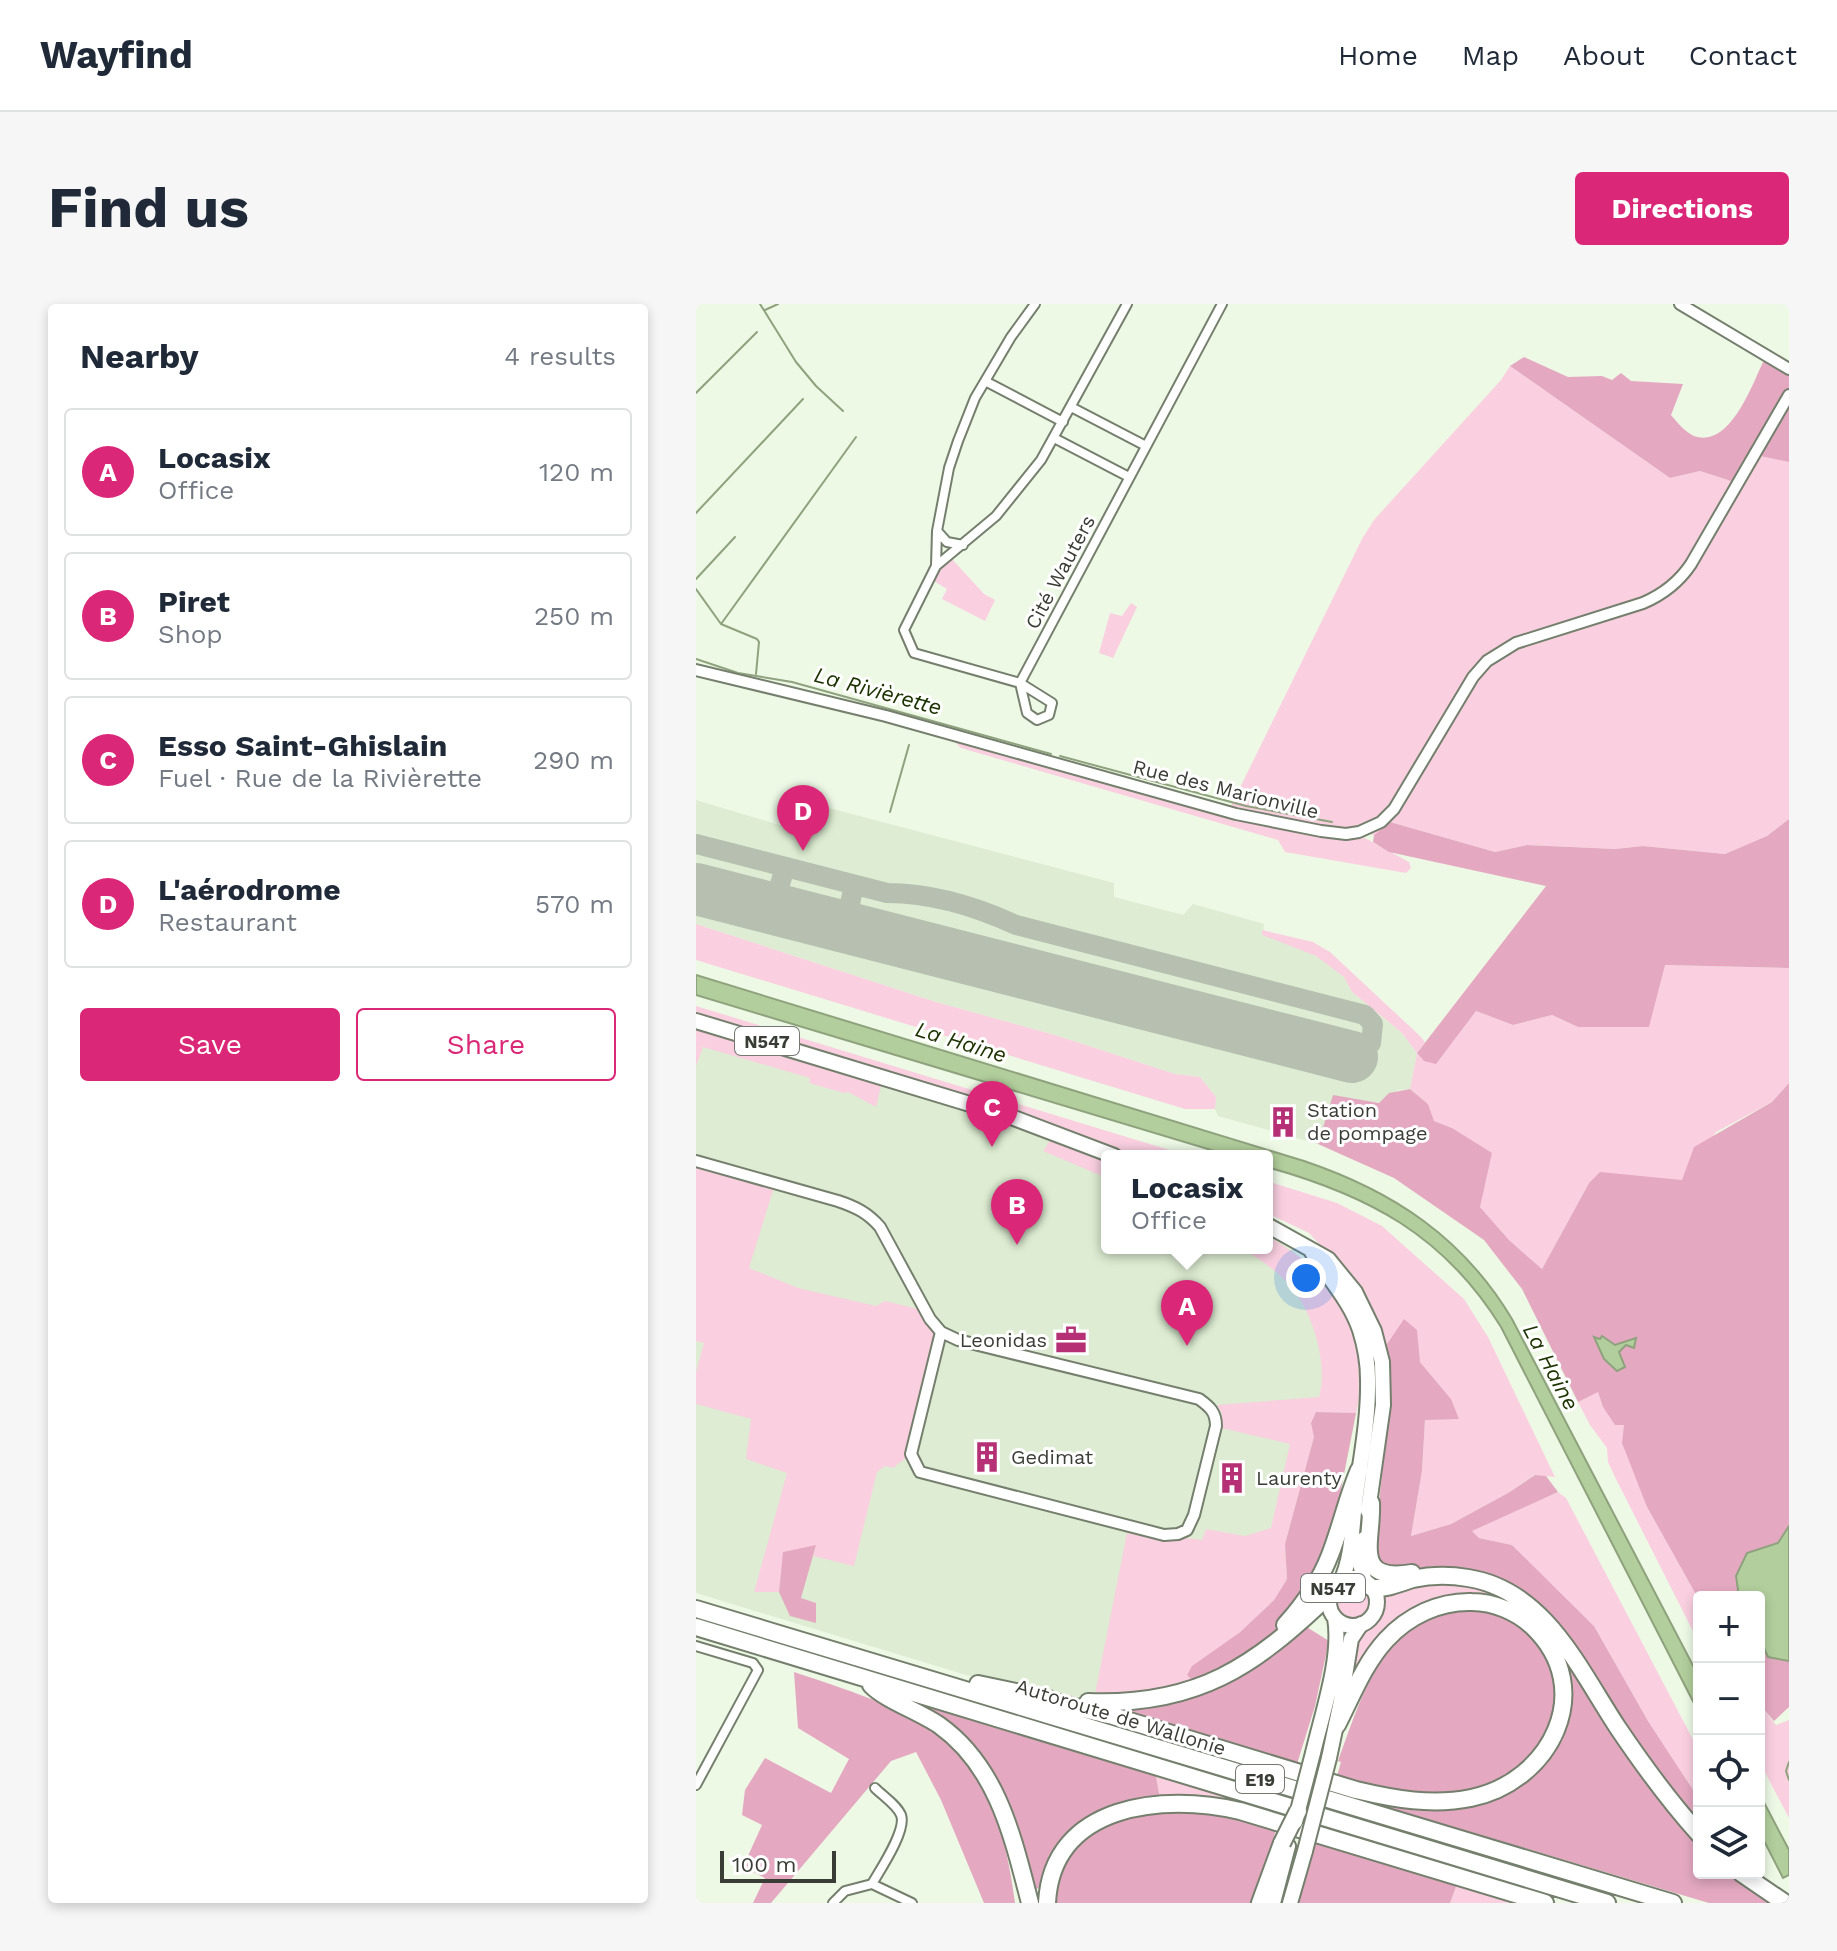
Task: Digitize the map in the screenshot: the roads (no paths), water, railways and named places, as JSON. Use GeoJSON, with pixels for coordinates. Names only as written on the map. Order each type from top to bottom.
{"type":"FeatureCollection","features":[{"type":"Feature","properties":{"kind":"highway"},"geometry":{"type":"LineString","coordinates":[[1237,1670],[1290,1620],[1321,1575],[1359,1470]]}},
{"type":"Feature","properties":{"kind":"highway"},"geometry":{"type":"LineString","coordinates":[[1371,1503],[1368,1552],[1374,1568],[1389,1575],[1414,1572],[1470,1578],[1498,1586],[1523,1601],[1544,1620],[1571,1653],[1649,1774],[1693,1827]]}},
{"type":"Feature","properties":{"kind":"highway"},"geometry":{"type":"LineString","coordinates":[[1369,1585],[1387,1588],[1412,1579],[1441,1576]]}},
{"type":"Feature","properties":{"kind":"highway"},"geometry":{"type":"LineString","coordinates":[[1041,1699],[1109,1703],[1151,1701],[1189,1691],[1237,1670],[1279,1642],[1336,1588]]}},
{"type":"Feature","properties":{"kind":"highway"},"geometry":{"type":"LineString","coordinates":[[848,1655],[1102,1713],[1364,1792],[1433,1802],[1457,1801],[1491,1793],[1529,1770],[1542,1757],[1557,1731],[1562,1685],[1553,1654],[1543,1638],[1525,1621],[1494,1605],[1450,1603],[1418,1615],[1384,1642],[1365,1669],[1337,1725]]}},
{"type":"Feature","properties":{"kind":"highway","name":"Autoroute de Wallonie"},"geometry":{"type":"LineString","coordinates":[[696,1609],[1673,1903]]}},
{"type":"Feature","properties":{"kind":"highway","name":"Autoroute de Wallonie"},"geometry":{"type":"LineString","coordinates":[[696,1627],[1607,1903]]}},
{"type":"Feature","properties":{"kind":"highway"},"geometry":{"type":"LineString","coordinates":[[864,1678],[878,1693],[931,1719],[965,1747],[993,1788],[1013,1841],[1030,1903]]}},
{"type":"Feature","properties":{"kind":"highway"},"geometry":{"type":"LineString","coordinates":[[1047,1903],[1057,1863],[1070,1844],[1087,1829],[1107,1816],[1128,1808],[1175,1802],[1240,1811],[1545,1903]]}},
{"type":"Feature","properties":{"kind":"highway"},"geometry":{"type":"LineString","coordinates":[[1260,1903],[1298,1811]]}},
{"type":"Feature","properties":{"kind":"highway"},"geometry":{"type":"LineString","coordinates":[[1013,1841],[1021,1903]]}},
{"type":"Feature","properties":{"kind":"highway"},"geometry":{"type":"LineString","coordinates":[[1750,1879],[1785,1903]]}},
{"type":"Feature","properties":{"kind":"main road","name":"N547"},"geometry":{"type":"LineString","coordinates":[[696,1021],[1020,1119],[1101,1151]]}},
{"type":"Feature","properties":{"kind":"main road","name":"N547"},"geometry":{"type":"LineString","coordinates":[[1273,1228],[1328,1259],[1347,1280],[1369,1317],[1378,1344],[1383,1405],[1360,1564],[1376,1598],[1375,1610],[1361,1624],[1347,1625],[1335,1618]]}},
{"type":"Feature","properties":{"kind":"main road","name":"N547"},"geometry":{"type":"LineString","coordinates":[[1298,1811],[1335,1652],[1337,1632],[1329,1605],[1347,1563],[1368,1390],[1364,1342],[1347,1302],[1312,1251]]}},
{"type":"Feature","properties":{"kind":"main road","name":"N547"},"geometry":{"type":"LineString","coordinates":[[1336,1588],[1354,1578],[1369,1585]]}},
{"type":"Feature","properties":{"kind":"main road","name":"N547"},"geometry":{"type":"LineString","coordinates":[[1290,1903],[1337,1725],[1351,1639],[1361,1624]]}},
{"type":"Feature","properties":{"kind":"main road"},"geometry":{"type":"LineString","coordinates":[[1273,1903],[1285,1844]]}},
{"type":"Feature","properties":{"kind":"street"},"geometry":{"type":"LineString","coordinates":[[936,566],[937,531],[953,455],[975,398],[1011,337],[1035,304]]}},
{"type":"Feature","properties":{"kind":"street"},"geometry":{"type":"LineString","coordinates":[[1020,683],[1029,717],[1037,720],[1049,715],[1052,703],[1020,683],[917,655],[912,651],[904,627],[936,566],[996,516],[1041,460],[1127,304]]}},
{"type":"Feature","properties":{"kind":"street","name":"Cité Wauters"},"geometry":{"type":"LineString","coordinates":[[1020,683],[1222,304]]}},
{"type":"Feature","properties":{"kind":"street"},"geometry":{"type":"LineString","coordinates":[[1680,304],[1789,369]]}},
{"type":"Feature","properties":{"kind":"street"},"geometry":{"type":"LineString","coordinates":[[985,381],[1063,422]]}},
{"type":"Feature","properties":{"kind":"street","name":"Rue des Marionville"},"geometry":{"type":"LineString","coordinates":[[696,670],[886,716],[1236,814],[1331,833],[1359,832],[1381,822],[1394,809],[1473,677],[1487,661],[1516,643],[1643,603],[1676,582],[1691,564],[1789,395]]}},
{"type":"Feature","properties":{"kind":"street"},"geometry":{"type":"LineString","coordinates":[[1071,407],[1146,446]]}},
{"type":"Feature","properties":{"kind":"street"},"geometry":{"type":"LineString","coordinates":[[1054,438],[1129,477]]}},
{"type":"Feature","properties":{"kind":"street"},"geometry":{"type":"LineString","coordinates":[[937,531],[947,542],[963,545]]}},
{"type":"Feature","properties":{"kind":"street"},"geometry":{"type":"LineString","coordinates":[[696,1161],[857,1207],[870,1216],[880,1227],[930,1319],[941,1332],[977,1346],[1199,1399],[1210,1407],[1216,1417],[1215,1436],[1194,1515],[1187,1530],[1164,1535],[920,1472],[911,1454],[941,1332]]}},
{"type":"Feature","properties":{"kind":"street"},"geometry":{"type":"LineString","coordinates":[[696,1646],[753,1663],[758,1674],[696,1785]]}},
{"type":"Feature","properties":{"kind":"street"},"geometry":{"type":"LineString","coordinates":[[872,1884],[899,1835],[903,1820],[875,1788]]}},
{"type":"Feature","properties":{"kind":"street"},"geometry":{"type":"LineString","coordinates":[[833,1903],[845,1891],[872,1884],[912,1903]]}},
{"type":"Feature","properties":{"kind":"waterway"},"geometry":{"type":"LineString","coordinates":[[760,304],[796,362],[843,411]]}},
{"type":"Feature","properties":{"kind":"waterway"},"geometry":{"type":"LineString","coordinates":[[765,310],[778,304]]}},
{"type":"Feature","properties":{"kind":"waterway"},"geometry":{"type":"LineString","coordinates":[[696,393],[757,332]]}},
{"type":"Feature","properties":{"kind":"waterway"},"geometry":{"type":"LineString","coordinates":[[696,513],[803,399]]}},
{"type":"Feature","properties":{"kind":"waterway"},"geometry":{"type":"LineString","coordinates":[[721,624],[856,437]]}},
{"type":"Feature","properties":{"kind":"waterway"},"geometry":{"type":"LineString","coordinates":[[696,579],[735,537]]}},
{"type":"Feature","properties":{"kind":"waterway"},"geometry":{"type":"LineString","coordinates":[[696,589],[721,624],[757,639],[756,674]]}},
{"type":"Feature","properties":{"kind":"waterway","name":"La Rivièrette"},"geometry":{"type":"LineString","coordinates":[[696,659],[738,673],[792,682],[1051,754]]}},
{"type":"Feature","properties":{"kind":"waterway"},"geometry":{"type":"LineString","coordinates":[[890,812],[909,745]]}},
{"type":"Feature","properties":{"kind":"waterway","name":"La Rivièrette"},"geometry":{"type":"LineString","coordinates":[[1060,756],[1246,806],[1332,822]]}},
{"type":"Feature","properties":{"kind":"waterway"},"geometry":{"type":"LineString","coordinates":[[1789,1762],[1786,1771],[1789,1780]]}},
{"type":"Feature","properties":{"kind":"place","name":"L'aérodrome"},"geometry":{"type":"Point","coordinates":[803,851]}},
{"type":"Feature","properties":{"kind":"place","name":"Station de pompage"},"geometry":{"type":"Point","coordinates":[1283,1122]}},
{"type":"Feature","properties":{"kind":"place","name":"Esso Saint-Ghislain"},"geometry":{"type":"Point","coordinates":[992,1147]}},
{"type":"Feature","properties":{"kind":"place","name":"Piret"},"geometry":{"type":"Point","coordinates":[1017,1245]}},
{"type":"Feature","properties":{"kind":"place","name":"Leonidas"},"geometry":{"type":"Point","coordinates":[1071,1340]}},
{"type":"Feature","properties":{"kind":"place","name":"Locasix"},"geometry":{"type":"Point","coordinates":[1187,1346]}},
{"type":"Feature","properties":{"kind":"place","name":"Gedimat"},"geometry":{"type":"Point","coordinates":[987,1457]}},
{"type":"Feature","properties":{"kind":"place","name":"Laurenty"},"geometry":{"type":"Point","coordinates":[1232,1478]}},
{"type":"Feature","properties":{"kind":"water label","name":"La Haine"},"geometry":{"type":"Point","coordinates":[961,1042]}},
{"type":"Feature","properties":{"kind":"water label","name":"La Haine"},"geometry":{"type":"Point","coordinates":[1551,1367]}}]}
